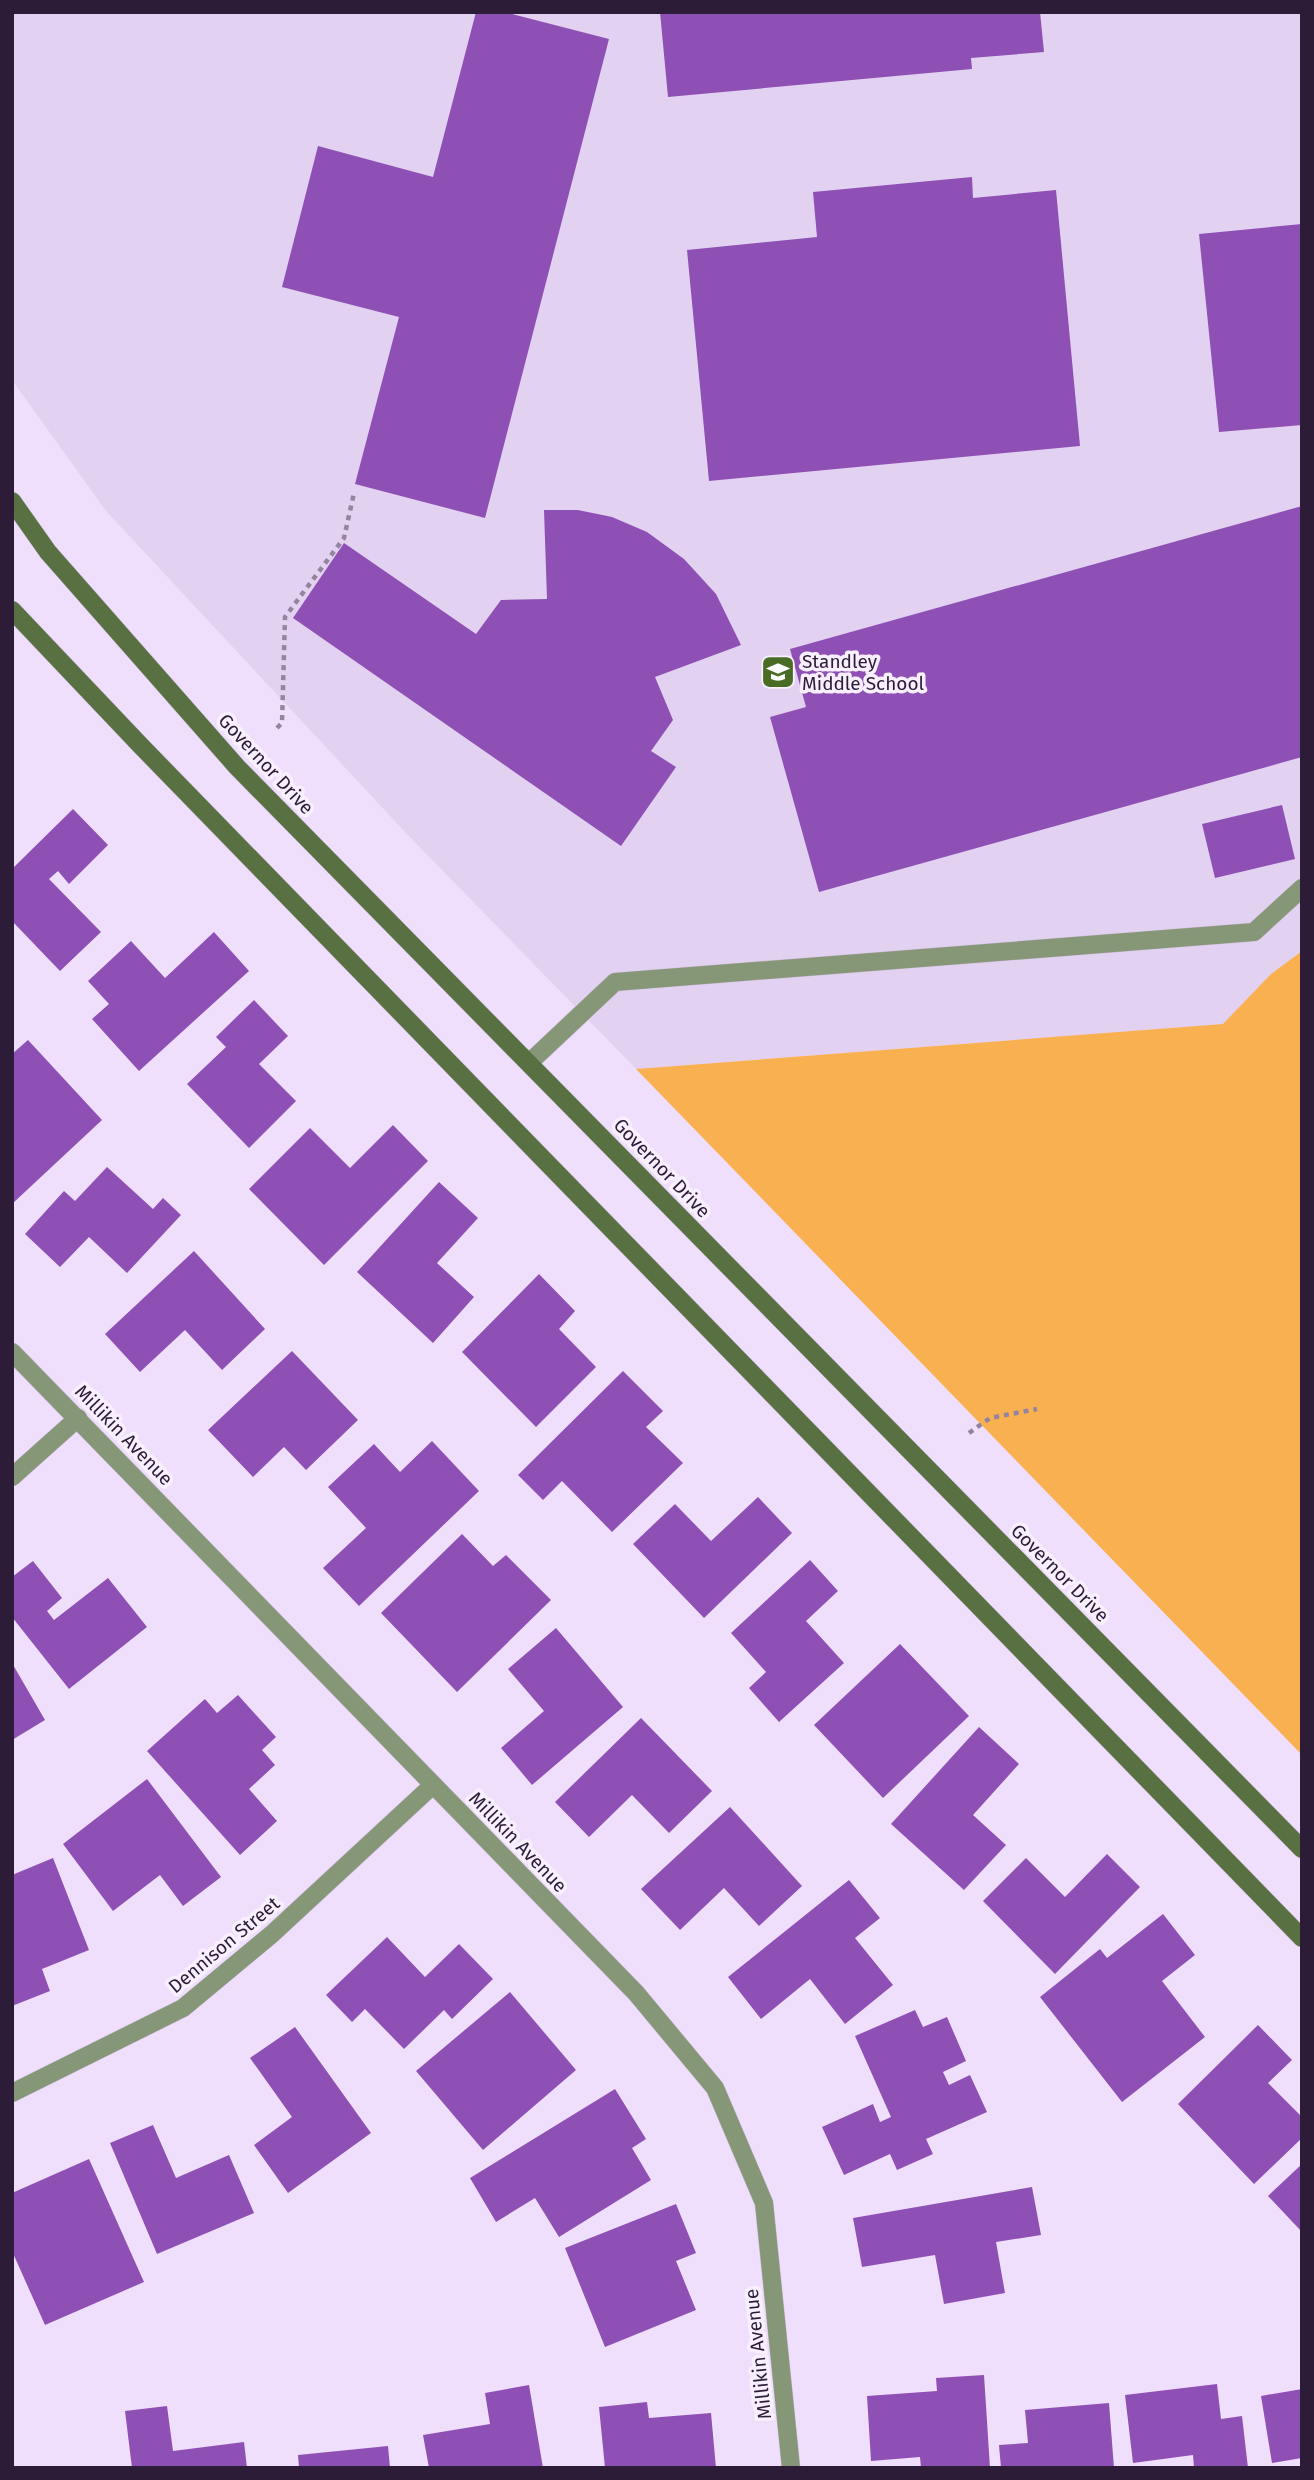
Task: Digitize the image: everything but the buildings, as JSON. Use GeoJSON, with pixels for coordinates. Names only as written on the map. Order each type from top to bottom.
{"type":"FeatureCollection","features":[{"type":"Feature","properties":{"kind":"main road","name":"Governor Drive"},"geometry":{"type":"LineString","coordinates":[[12,500],[48,552],[237,767],[1302,1849]]}},
{"type":"Feature","properties":{"kind":"main road"},"geometry":{"type":"LineString","coordinates":[[12,610],[142,747],[1302,1938]]}},
{"type":"Feature","properties":{"kind":"street"},"geometry":{"type":"LineString","coordinates":[[530,1062],[615,982],[1254,932],[1302,888]]}},
{"type":"Feature","properties":{"kind":"street","name":"Millikin Avenue"},"geometry":{"type":"LineString","coordinates":[[12,1352],[636,1993],[715,2088],[764,2203],[791,2468]]}},
{"type":"Feature","properties":{"kind":"street"},"geometry":{"type":"LineString","coordinates":[[12,1477],[78,1418]]}},
{"type":"Feature","properties":{"kind":"street","name":"Dennison Street"},"geometry":{"type":"LineString","coordinates":[[12,2093],[183,2008],[272,1934],[433,1785]]}},
{"type":"Feature","properties":{"kind":"path"},"geometry":{"type":"LineString","coordinates":[[277,728],[282,723],[285,617],[344,538],[354,493]]}},
{"type":"Feature","properties":{"kind":"path"},"geometry":{"type":"LineString","coordinates":[[969,1433],[990,1419],[1037,1409]]}},
{"type":"Feature","properties":{"kind":"shaded area","name":"Standley Middle School"},"geometry":{"type":"Polygon","coordinates":[[[12,12],[1302,12],[1302,951],[1271,974],[1224,1024],[636,1069],[405,832],[106,511],[12,380],[12,12]]]}},
{"type":"Feature","properties":{"kind":"shaded area"},"geometry":{"type":"Polygon","coordinates":[[[1302,951],[1302,1755],[636,1069],[1223,1024],[1271,974],[1302,951]]]}},
{"type":"Feature","properties":{"kind":"place","name":"Standley Middle School"},"geometry":{"type":"Point","coordinates":[778,672]}}]}
